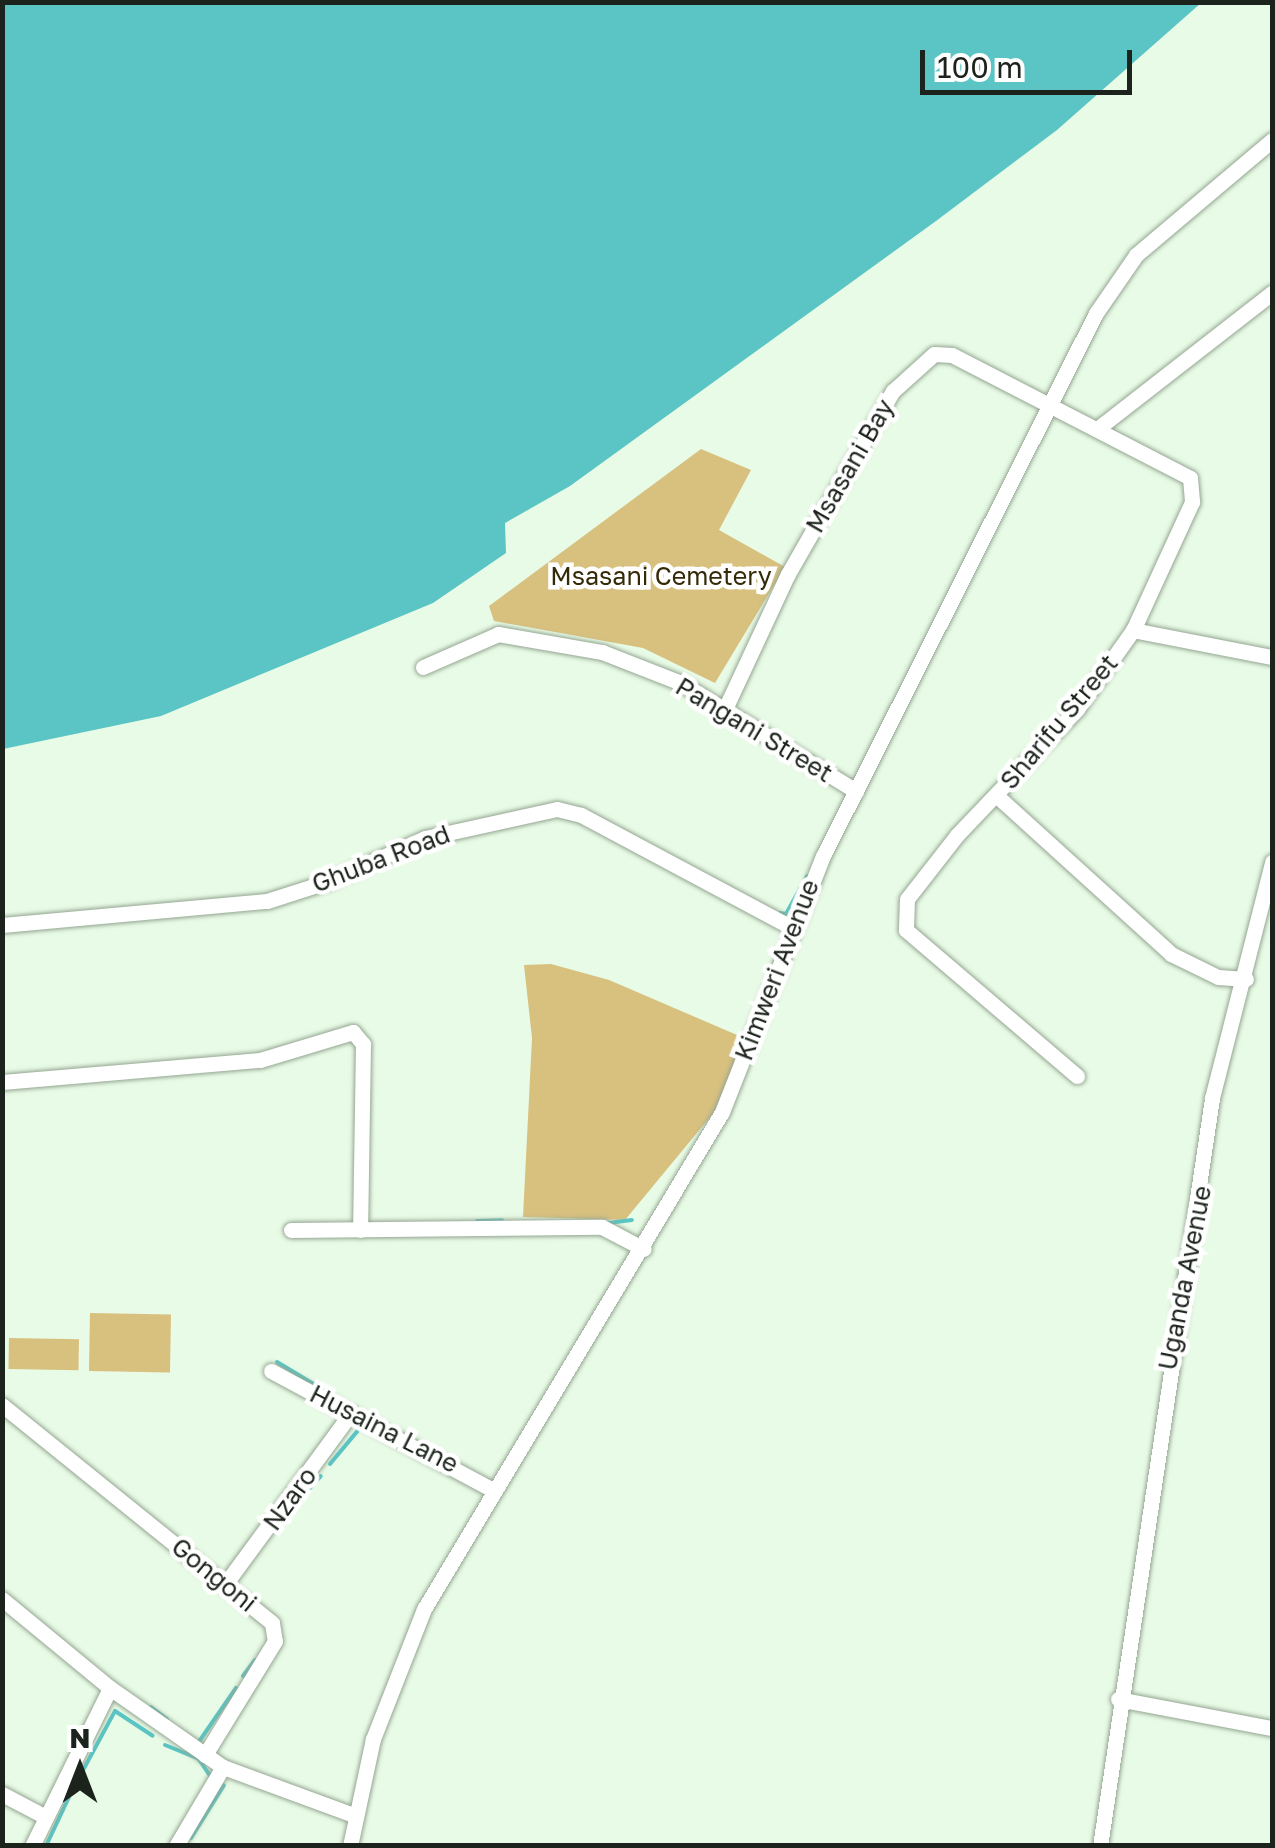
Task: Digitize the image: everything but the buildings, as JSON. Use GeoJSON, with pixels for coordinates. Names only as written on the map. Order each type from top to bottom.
{"type":"FeatureCollection","features":[{"type":"Feature","properties":{"kind":"street","name":"Kimweri Avenue"},"geometry":{"type":"LineString","coordinates":[[350,1846],[373,1738],[406,1650],[494,1490],[644,1249],[722,1112],[791,926],[856,791],[1054,408],[1096,313],[1136,255],[1272,140]]}},
{"type":"Feature","properties":{"kind":"street"},"geometry":{"type":"LineString","coordinates":[[1097,429],[1272,294]]}},
{"type":"Feature","properties":{"kind":"street","name":"Msasani Bay"},"geometry":{"type":"LineString","coordinates":[[724,711],[788,574],[908,373],[934,354],[952,355],[1054,408]]}},
{"type":"Feature","properties":{"kind":"street","name":"Sharifu Street"},"geometry":{"type":"LineString","coordinates":[[1054,408],[1184,472],[1193,486],[1192,502],[1133,630],[1077,709],[907,899],[903,923],[1078,1076]]}},
{"type":"Feature","properties":{"kind":"street"},"geometry":{"type":"LineString","coordinates":[[1133,630],[1272,657]]}},
{"type":"Feature","properties":{"kind":"street","name":"Pangani Street"},"geometry":{"type":"LineString","coordinates":[[423,667],[498,634],[542,638],[681,683],[856,791]]}},
{"type":"Feature","properties":{"kind":"street"},"geometry":{"type":"LineString","coordinates":[[997,796],[1171,954],[1218,978],[1246,979]]}},
{"type":"Feature","properties":{"kind":"street","name":"Ghuba Road"},"geometry":{"type":"LineString","coordinates":[[2,925],[266,901],[330,882],[426,838],[556,809],[581,814],[791,926]]}},
{"type":"Feature","properties":{"kind":"street","name":"Uganda Avenue"},"geometry":{"type":"LineString","coordinates":[[1100,1846],[1118,1699],[1212,1098],[1246,979],[1272,862]]}},
{"type":"Feature","properties":{"kind":"street"},"geometry":{"type":"LineString","coordinates":[[2,1082],[244,1063],[354,1032],[362,1044],[360,1230]]}},
{"type":"Feature","properties":{"kind":"street"},"geometry":{"type":"LineString","coordinates":[[291,1230],[602,1227],[644,1249]]}},
{"type":"Feature","properties":{"kind":"street","name":"Husaina Lane"},"geometry":{"type":"LineString","coordinates":[[271,1371],[494,1490]]}},
{"type":"Feature","properties":{"kind":"street","name":"Gongoni"},"geometry":{"type":"LineString","coordinates":[[2,1405],[226,1584],[277,1635],[206,1755]]}},
{"type":"Feature","properties":{"kind":"street","name":"Nzaro"},"geometry":{"type":"LineString","coordinates":[[226,1584],[350,1413]]}},
{"type":"Feature","properties":{"kind":"street"},"geometry":{"type":"LineString","coordinates":[[2,1599],[110,1688],[224,1767],[356,1816]]}},
{"type":"Feature","properties":{"kind":"street"},"geometry":{"type":"LineString","coordinates":[[32,1846],[110,1688]]}},
{"type":"Feature","properties":{"kind":"street"},"geometry":{"type":"LineString","coordinates":[[1118,1699],[1272,1728]]}},
{"type":"Feature","properties":{"kind":"street"},"geometry":{"type":"LineString","coordinates":[[176,1846],[224,1767]]}},
{"type":"Feature","properties":{"kind":"street"},"geometry":{"type":"LineString","coordinates":[[2,1794],[44,1816]]}},
{"type":"Feature","properties":{"kind":"green space","name":"Msasani Cemetery"},"geometry":{"type":"Polygon","coordinates":[[[701,449],[751,470],[719,530],[785,567],[715,683],[643,648],[494,621],[489,606],[701,449]]]}},
{"type":"Feature","properties":{"kind":"green space"},"geometry":{"type":"Polygon","coordinates":[[[551,964],[609,980],[744,1038],[720,1105],[625,1220],[523,1217],[532,1038],[524,965],[551,964]]]}},
{"type":"Feature","properties":{"kind":"green space"},"geometry":{"type":"Polygon","coordinates":[[[90,1313],[171,1314],[170,1372],[89,1371],[90,1313]]]}},
{"type":"Feature","properties":{"kind":"green space"},"geometry":{"type":"Polygon","coordinates":[[[9,1338],[79,1339],[78,1370],[8,1369],[9,1338]]]}},
{"type":"Feature","properties":{"kind":"water"},"geometry":{"type":"Polygon","coordinates":[[[2,3],[1201,3],[1057,130],[936,221],[570,486],[505,523],[506,553],[433,603],[161,716],[3,749],[2,3]]]}},
{"type":"Feature","properties":{"kind":"waterway"},"geometry":{"type":"LineString","coordinates":[[780,913],[786,914],[807,876]]}},
{"type":"Feature","properties":{"kind":"waterway"},"geometry":{"type":"LineString","coordinates":[[477,1221],[502,1220]]}},
{"type":"Feature","properties":{"kind":"waterway"},"geometry":{"type":"LineString","coordinates":[[608,1223],[632,1220]]}},
{"type":"Feature","properties":{"kind":"waterway"},"geometry":{"type":"LineString","coordinates":[[277,1362],[347,1404]]}},
{"type":"Feature","properties":{"kind":"waterway"},"geometry":{"type":"LineString","coordinates":[[330,1464],[360,1428]]}},
{"type":"Feature","properties":{"kind":"waterway"},"geometry":{"type":"LineString","coordinates":[[302,1497],[321,1476]]}},
{"type":"Feature","properties":{"kind":"waterway"},"geometry":{"type":"LineString","coordinates":[[276,1527],[293,1510]]}},
{"type":"Feature","properties":{"kind":"waterway"},"geometry":{"type":"LineString","coordinates":[[243,1676],[255,1660]]}},
{"type":"Feature","properties":{"kind":"waterway"},"geometry":{"type":"LineString","coordinates":[[198,1743],[236,1688]]}},
{"type":"Feature","properties":{"kind":"waterway"},"geometry":{"type":"LineString","coordinates":[[151,1707],[167,1719]]}},
{"type":"Feature","properties":{"kind":"waterway"},"geometry":{"type":"LineString","coordinates":[[75,1785],[115,1711],[153,1736]]}},
{"type":"Feature","properties":{"kind":"waterway"},"geometry":{"type":"LineString","coordinates":[[165,1745],[198,1758],[210,1776]]}},
{"type":"Feature","properties":{"kind":"waterway"},"geometry":{"type":"LineString","coordinates":[[191,1838],[224,1785]]}},
{"type":"Feature","properties":{"kind":"waterway"},"geometry":{"type":"LineString","coordinates":[[46,1846],[69,1797]]}}]}
